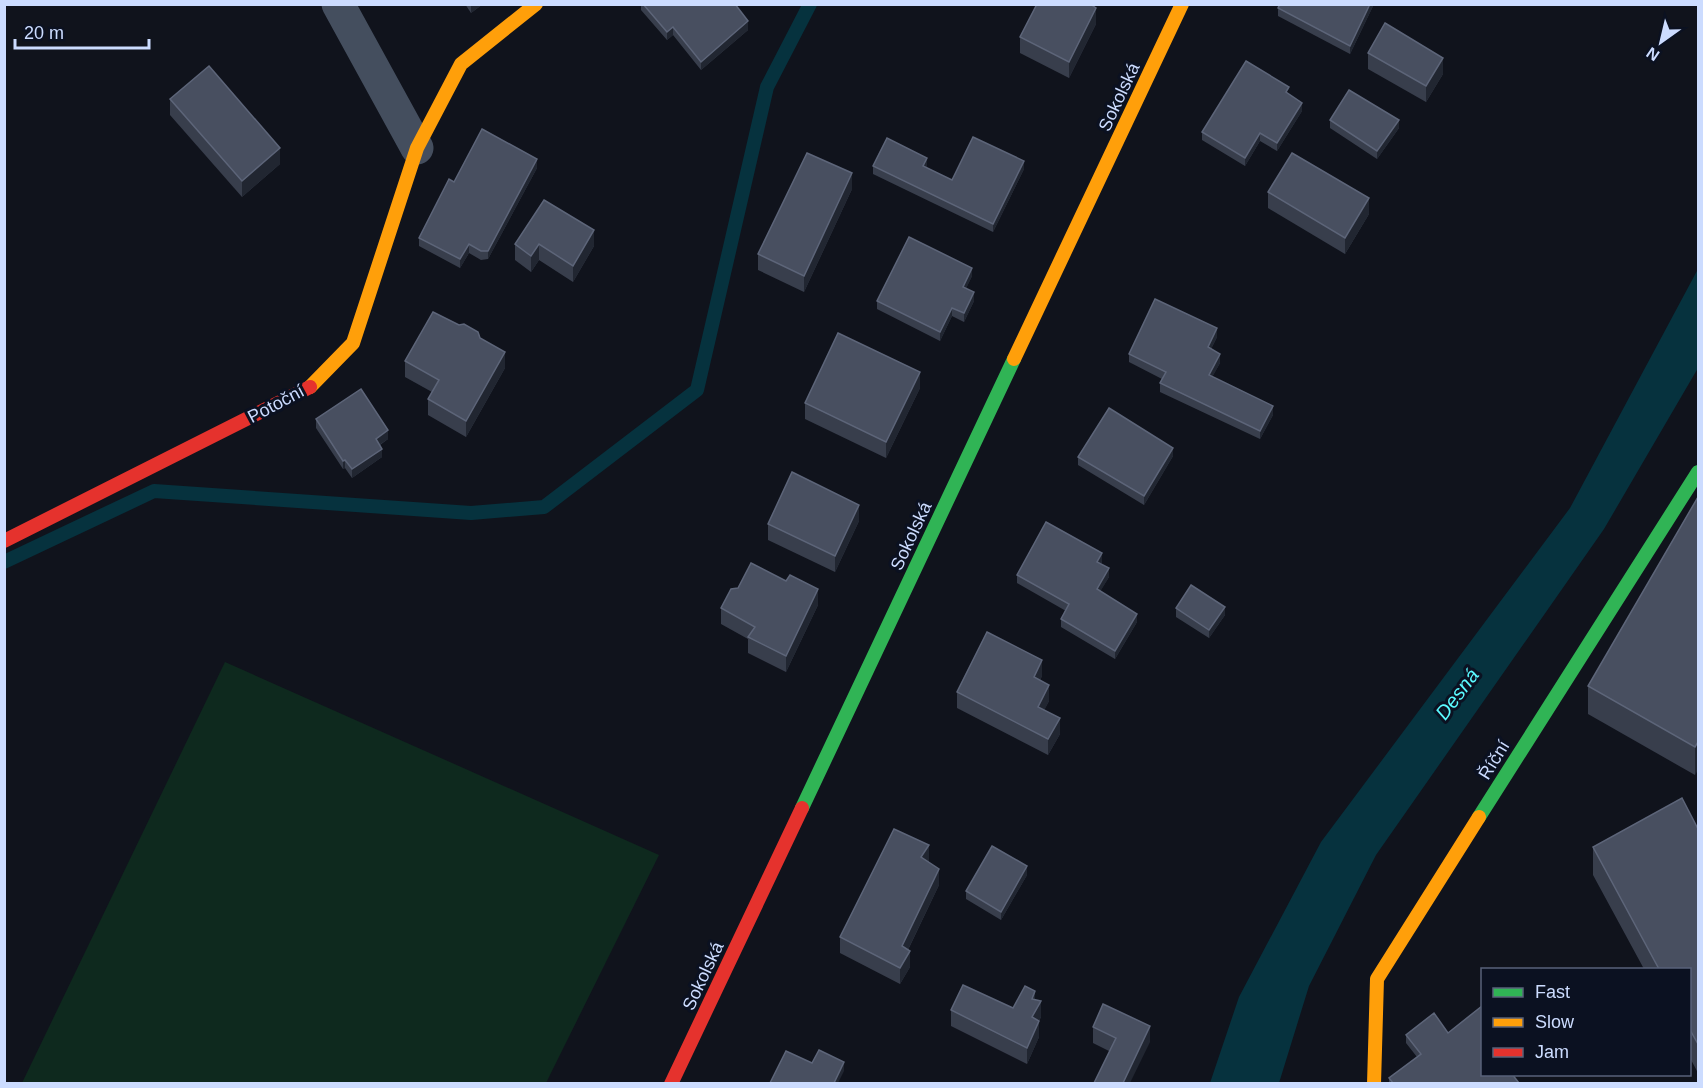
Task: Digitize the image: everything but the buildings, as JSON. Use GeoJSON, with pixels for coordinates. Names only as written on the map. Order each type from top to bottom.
{"type":"FeatureCollection","features":[{"type":"Feature","properties":{"kind":"street"},"geometry":{"type":"LineString","coordinates":[[338,4],[417,148]]}},
{"type":"Feature","properties":{"kind":"street","name":"Potoční"},"geometry":{"type":"LineString","coordinates":[[4,541],[309,388],[353,343],[417,148],[461,64],[536,4]]}},
{"type":"Feature","properties":{"kind":"street","name":"Sokolská"},"geometry":{"type":"LineString","coordinates":[[672,1083],[1182,4]]}},
{"type":"Feature","properties":{"kind":"street","name":"Říční"},"geometry":{"type":"LineString","coordinates":[[1374,1083],[1377,979],[1698,472]]}},
{"type":"Feature","properties":{"kind":"green space"},"geometry":{"type":"Polygon","coordinates":[[[225,662],[659,855],[546,1083],[22,1083],[225,662]]]}},
{"type":"Feature","properties":{"kind":"water","name":"Desná"},"geometry":{"type":"Polygon","coordinates":[[[1698,269],[1698,368],[1604,529],[1376,855],[1309,986],[1279,1083],[1210,1083],[1239,997],[1321,842],[1570,508],[1698,269]]]}},
{"type":"Feature","properties":{"kind":"waterway"},"geometry":{"type":"LineString","coordinates":[[4,562],[154,491],[471,513],[544,507],[697,390],[767,87],[810,4]]}},
{"type":"Feature","properties":{"kind":"traffic: fast"},"geometry":{"type":"LineString","coordinates":[[802,808],[1014,359]]}},
{"type":"Feature","properties":{"kind":"traffic: fast"},"geometry":{"type":"LineString","coordinates":[[1479,817],[1698,472]]}},
{"type":"Feature","properties":{"kind":"traffic: slow"},"geometry":{"type":"LineString","coordinates":[[310,387],[353,343],[417,148],[461,64],[536,4]]}},
{"type":"Feature","properties":{"kind":"traffic: slow"},"geometry":{"type":"LineString","coordinates":[[1014,359],[1182,4]]}},
{"type":"Feature","properties":{"kind":"traffic: slow"},"geometry":{"type":"LineString","coordinates":[[1374,1084],[1377,979],[1479,817]]}},
{"type":"Feature","properties":{"kind":"traffic: jam"},"geometry":{"type":"LineString","coordinates":[[4,541],[310,387]]}},
{"type":"Feature","properties":{"kind":"traffic: jam"},"geometry":{"type":"LineString","coordinates":[[671,1084],[802,808]]}}]}
